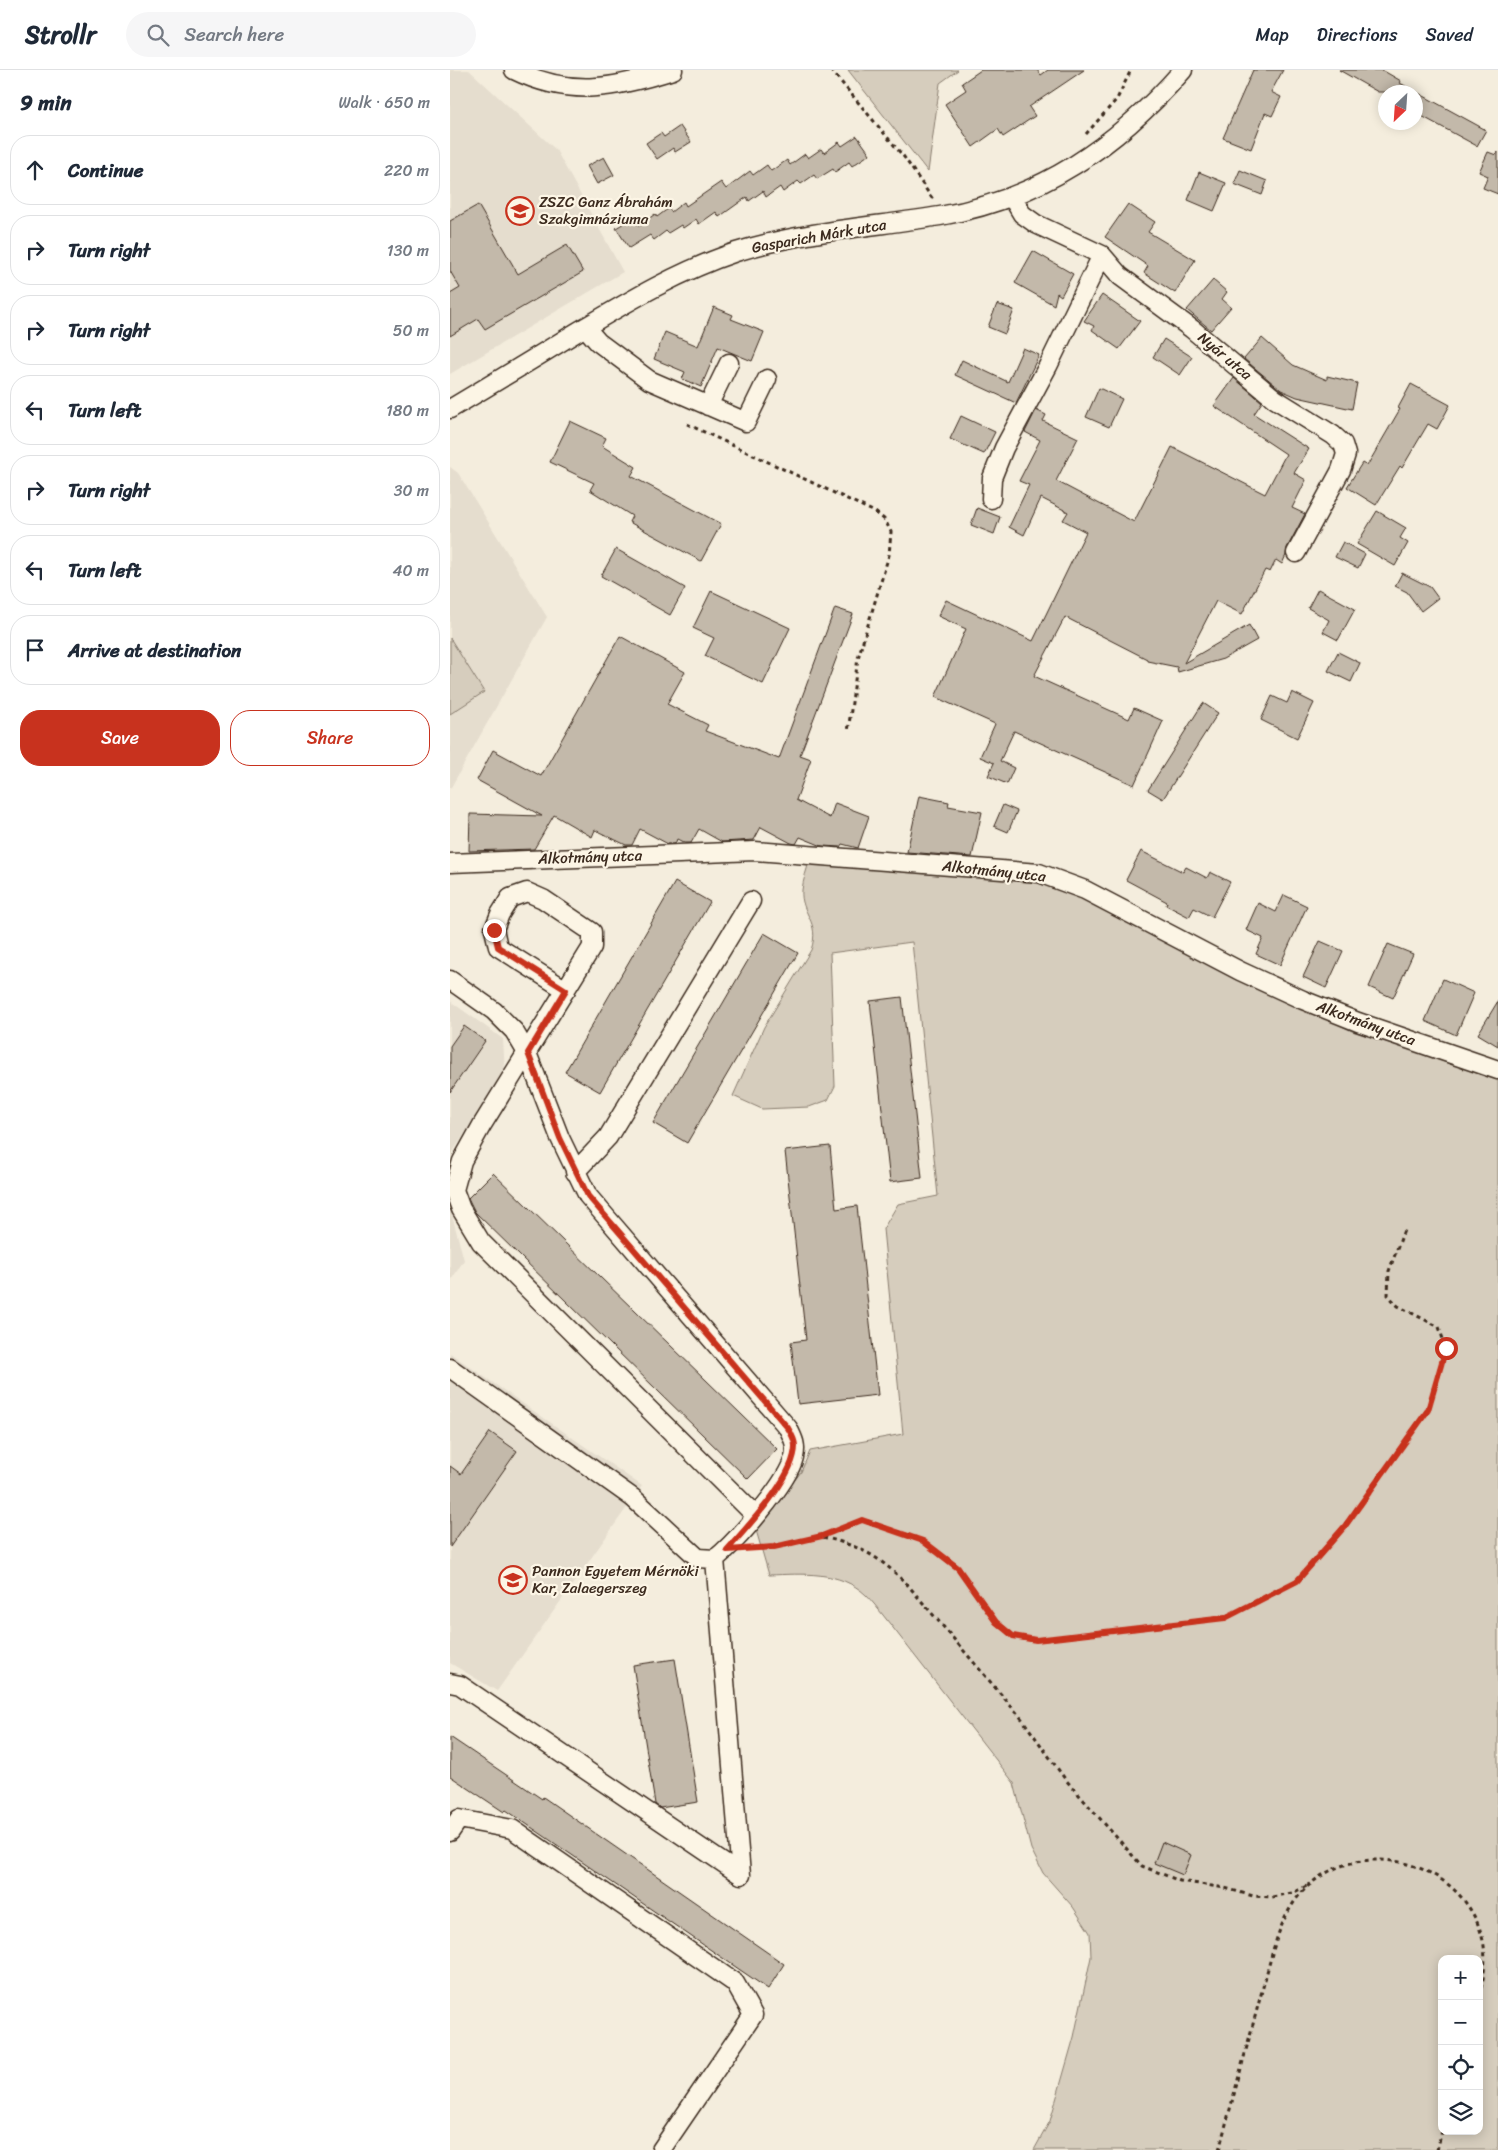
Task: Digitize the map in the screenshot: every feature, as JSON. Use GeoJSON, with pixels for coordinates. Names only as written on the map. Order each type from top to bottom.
{"type":"FeatureCollection","features":[{"type":"Feature","properties":{"kind":"street"},"geometry":{"type":"LineString","coordinates":[[514,70],[548,82],[575,88],[605,88],[633,83],[673,70]]}},
{"type":"Feature","properties":{"kind":"street","name":"Gasparich Márk utca"},"geometry":{"type":"LineString","coordinates":[[450,409],[653,287],[696,266],[738,251],[937,205],[989,205],[1012,197],[1070,169],[1100,149],[1134,120],[1183,70]]}},
{"type":"Feature","properties":{"kind":"street","name":"Nyár utca"},"geometry":{"type":"LineString","coordinates":[[1012,197],[1022,214],[1036,224],[1102,255],[1120,276],[1192,329],[1275,399],[1333,434],[1342,444],[1346,454],[1341,470],[1296,553]]}},
{"type":"Feature","properties":{"kind":"street"},"geometry":{"type":"LineString","coordinates":[[991,499],[992,478],[1004,448],[1048,366],[1102,255]]}},
{"type":"Feature","properties":{"kind":"street"},"geometry":{"type":"LineString","coordinates":[[585,327],[598,342],[649,380],[746,422],[768,379]]}},
{"type":"Feature","properties":{"kind":"street"},"geometry":{"type":"LineString","coordinates":[[708,406],[729,363]]}},
{"type":"Feature","properties":{"kind":"street","name":"Alkotmány utca"},"geometry":{"type":"LineString","coordinates":[[450,863],[755,851],[1039,873],[1085,890],[1240,971],[1303,1000],[1358,1022],[1498,1070]]}},
{"type":"Feature","properties":{"kind":"street"},"geometry":{"type":"LineString","coordinates":[[566,990],[498,947],[494,930],[500,914],[510,898],[527,892],[543,898],[592,932],[592,947],[528,1053],[482,1124],[462,1161],[454,1190],[461,1209],[480,1242],[756,1516]]}},
{"type":"Feature","properties":{"kind":"street"},"geometry":{"type":"LineString","coordinates":[[575,1172],[608,1137],[751,901]]}},
{"type":"Feature","properties":{"kind":"street"},"geometry":{"type":"LineString","coordinates":[[450,980],[494,1011],[514,1031],[528,1053],[575,1172],[588,1196],[788,1428],[796,1443],[794,1457],[786,1475],[756,1516],[721,1554],[698,1558],[633,1498],[450,1368]]}},
{"type":"Feature","properties":{"kind":"street"},"geometry":{"type":"LineString","coordinates":[[450,1683],[460,1685],[741,1875],[721,1554]]}},
{"type":"Feature","properties":{"kind":"street"},"geometry":{"type":"LineString","coordinates":[[450,1832],[458,1819],[512,1829],[735,1983],[753,2015],[661,2150]]}},
{"type":"Feature","properties":{"kind":"path"},"geometry":{"type":"LineString","coordinates":[[831,70],[904,157],[937,205]]}},
{"type":"Feature","properties":{"kind":"path"},"geometry":{"type":"LineString","coordinates":[[1080,138],[1107,112],[1117,99],[1131,70]]}},
{"type":"Feature","properties":{"kind":"path"},"geometry":{"type":"LineString","coordinates":[[686,424],[875,512],[885,520],[890,532],[889,555],[858,658],[848,732]]}},
{"type":"Feature","properties":{"kind":"path"},"geometry":{"type":"LineString","coordinates":[[721,1554],[774,1547],[822,1536],[862,1520],[923,1541],[958,1568],[996,1622],[1013,1636],[1036,1640],[1225,1618],[1297,1581],[1345,1526],[1428,1410],[1446,1348],[1439,1327],[1398,1306],[1388,1295],[1389,1271],[1404,1230]]}},
{"type":"Feature","properties":{"kind":"path"},"geometry":{"type":"LineString","coordinates":[[822,1536],[855,1546],[884,1563],[906,1583],[1022,1719],[1065,1779],[1142,1866],[1180,1881],[1225,1888],[1253,1896],[1272,1897],[1285,1895],[1311,1884],[1343,1866],[1360,1861],[1406,1862],[1430,1872],[1445,1882],[1471,1911],[1484,1945],[1485,1963],[1483,1974]]}},
{"type":"Feature","properties":{"kind":"path"},"geometry":{"type":"LineString","coordinates":[[1219,2150],[1273,1950],[1288,1912],[1298,1897],[1311,1884]]}},
{"type":"Feature","properties":{"kind":"path"},"geometry":{"type":"LineString","coordinates":[[1437,2150],[1441,2135]]}},
{"type":"Feature","properties":{"kind":"shaded area","name":"ZSZC Ganz Ábrahám Szakgimnáziuma"},"geometry":{"type":"Polygon","coordinates":[[[450,70],[469,70],[556,150],[623,272],[450,374],[450,70]]]}},
{"type":"Feature","properties":{"kind":"shaded area"},"geometry":{"type":"Polygon","coordinates":[[[848,70],[958,70],[940,83],[928,172],[848,70]]]}},
{"type":"Feature","properties":{"kind":"shaded area"},"geometry":{"type":"Polygon","coordinates":[[[450,467],[458,473],[547,617],[450,789],[450,467]]]}},
{"type":"Feature","properties":{"kind":"shaded area"},"geometry":{"type":"Polygon","coordinates":[[[450,638],[484,692],[450,714],[450,638]]]}},
{"type":"Feature","properties":{"kind":"shaded area"},"geometry":{"type":"Polygon","coordinates":[[[810,859],[1050,881],[1352,1031],[1498,1078],[1498,2150],[1034,2150],[1050,2121],[1074,2037],[1091,1957],[1090,1933],[1073,1907],[1043,1873],[1031,1849],[1014,1783],[875,1605],[856,1587],[833,1577],[807,1574],[769,1575],[756,1530],[801,1472],[810,1451],[903,1434],[883,1229],[898,1204],[938,1196],[912,942],[830,953],[835,1086],[828,1100],[809,1107],[762,1109],[733,1096],[764,1027],[811,950],[814,932],[802,898],[804,878],[810,859]]]}},
{"type":"Feature","properties":{"kind":"shaded area"},"geometry":{"type":"Polygon","coordinates":[[[450,1001],[503,1039],[505,1073],[450,1156],[450,1001]]]}},
{"type":"Feature","properties":{"kind":"shaded area"},"geometry":{"type":"Polygon","coordinates":[[[450,1208],[464,1260],[450,1282],[450,1208]]]}},
{"type":"Feature","properties":{"kind":"shaded area","name":"Pannon Egyetem Mérnöki Kar, Zalaegerszeg"},"geometry":{"type":"Polygon","coordinates":[[[450,1353],[642,1486],[497,1691],[450,1663],[450,1353]]]}},
{"type":"Feature","properties":{"kind":"building"},"geometry":{"type":"Polygon","coordinates":[[[981,70],[1037,70],[1041,75],[1048,70],[1084,70],[1029,107],[1035,116],[1003,137],[998,129],[973,147],[945,104],[966,90],[962,83],[981,70]]]}},
{"type":"Feature","properties":{"kind":"building"},"geometry":{"type":"Polygon","coordinates":[[[1253,70],[1283,70],[1271,92],[1281,97],[1272,116],[1265,113],[1251,149],[1223,138],[1253,70]]]}},
{"type":"Feature","properties":{"kind":"building"},"geometry":{"type":"Polygon","coordinates":[[[1339,70],[1382,70],[1401,81],[1400,83],[1404,85],[1378,85],[1378,92],[1339,70]]]}},
{"type":"Feature","properties":{"kind":"building"},"geometry":{"type":"Polygon","coordinates":[[[1423,96],[1486,130],[1477,146],[1423,117],[1423,96]]]}},
{"type":"Feature","properties":{"kind":"building"},"geometry":{"type":"Polygon","coordinates":[[[680,126],[691,142],[675,152],[673,148],[657,159],[646,143],[661,133],[664,137],[680,126]]]}},
{"type":"Feature","properties":{"kind":"building"},"geometry":{"type":"Polygon","coordinates":[[[857,136],[870,154],[852,166],[849,162],[835,172],[833,169],[817,179],[814,175],[801,184],[798,181],[783,192],[780,187],[766,197],[763,191],[749,201],[747,197],[719,217],[716,212],[699,224],[696,219],[683,228],[681,225],[668,233],[666,231],[654,240],[650,235],[629,248],[616,228],[634,217],[639,226],[655,214],[657,217],[669,208],[671,212],[684,202],[686,206],[721,182],[726,189],[750,171],[753,175],[767,165],[771,171],[787,160],[790,165],[805,154],[808,158],[821,149],[824,153],[839,142],[842,146],[857,136]]]}},
{"type":"Feature","properties":{"kind":"building"},"geometry":{"type":"Polygon","coordinates":[[[1488,152],[1496,155],[1498,152],[1498,194],[1483,188],[1488,176],[1479,172],[1488,152]]]}},
{"type":"Feature","properties":{"kind":"building"},"geometry":{"type":"Polygon","coordinates":[[[604,157],[614,175],[597,184],[587,166],[604,157]]]}},
{"type":"Feature","properties":{"kind":"building"},"geometry":{"type":"Polygon","coordinates":[[[1240,170],[1267,181],[1262,195],[1234,184],[1240,170]]]}},
{"type":"Feature","properties":{"kind":"building"},"geometry":{"type":"Polygon","coordinates":[[[1199,172],[1226,183],[1214,211],[1188,200],[1199,172]]]}},
{"type":"Feature","properties":{"kind":"building"},"geometry":{"type":"Polygon","coordinates":[[[1128,204],[1155,222],[1148,232],[1195,260],[1175,293],[1144,273],[1148,266],[1105,237],[1128,204]]]}},
{"type":"Feature","properties":{"kind":"building"},"geometry":{"type":"Polygon","coordinates":[[[478,205],[518,274],[567,245],[583,272],[485,329],[478,319],[450,336],[450,294],[460,288],[450,271],[450,221],[478,205]]]}},
{"type":"Feature","properties":{"kind":"building"},"geometry":{"type":"Polygon","coordinates":[[[1033,251],[1073,274],[1061,296],[1057,293],[1054,305],[1015,283],[1033,251]]]}},
{"type":"Feature","properties":{"kind":"building"},"geometry":{"type":"Polygon","coordinates":[[[1213,280],[1227,292],[1222,299],[1231,307],[1211,330],[1187,310],[1213,280]]]}},
{"type":"Feature","properties":{"kind":"building"},"geometry":{"type":"Polygon","coordinates":[[[1102,295],[1140,321],[1119,349],[1092,330],[1094,326],[1084,321],[1102,295]]]}},
{"type":"Feature","properties":{"kind":"building"},"geometry":{"type":"Polygon","coordinates":[[[997,304],[1014,310],[1005,334],[988,327],[997,304]]]}},
{"type":"Feature","properties":{"kind":"building"},"geometry":{"type":"Polygon","coordinates":[[[714,307],[733,315],[731,319],[764,332],[752,361],[718,347],[701,387],[682,379],[685,372],[654,359],[665,332],[698,346],[714,307]]]}},
{"type":"Feature","properties":{"kind":"building"},"geometry":{"type":"Polygon","coordinates":[[[1262,338],[1293,365],[1327,380],[1327,376],[1357,383],[1352,409],[1297,397],[1281,390],[1244,359],[1262,338]]]}},
{"type":"Feature","properties":{"kind":"building"},"geometry":{"type":"Polygon","coordinates":[[[1164,339],[1192,357],[1180,375],[1153,357],[1164,339]]]}},
{"type":"Feature","properties":{"kind":"building"},"geometry":{"type":"Polygon","coordinates":[[[1023,348],[1039,355],[1016,403],[955,375],[962,360],[1008,382],[1023,348]]]}},
{"type":"Feature","properties":{"kind":"building"},"geometry":{"type":"Polygon","coordinates":[[[1234,378],[1262,402],[1254,414],[1309,449],[1294,473],[1306,480],[1292,508],[1305,514],[1287,548],[1282,564],[1276,560],[1270,572],[1265,570],[1242,614],[1216,601],[1184,663],[1249,625],[1257,640],[1223,659],[1178,672],[1177,667],[1147,661],[1147,659],[1065,617],[1034,676],[1129,719],[1134,708],[1163,721],[1134,785],[1014,731],[1000,761],[1014,768],[1007,784],[988,776],[994,763],[980,757],[995,724],[935,697],[966,629],[938,616],[946,600],[1033,641],[1086,532],[1063,520],[1068,512],[1041,498],[1024,535],[1009,527],[1029,485],[1019,481],[1040,440],[1025,432],[1036,410],[1046,415],[1043,421],[1078,438],[1056,481],[1134,522],[1172,447],[1265,494],[1286,454],[1214,406],[1234,378]]]}},
{"type":"Feature","properties":{"kind":"building"},"geometry":{"type":"Polygon","coordinates":[[[1411,384],[1450,405],[1437,429],[1428,424],[1402,468],[1400,466],[1376,505],[1347,487],[1362,463],[1367,466],[1400,409],[1398,408],[1411,384]]]}},
{"type":"Feature","properties":{"kind":"building"},"geometry":{"type":"Polygon","coordinates":[[[1099,388],[1122,399],[1109,427],[1086,417],[1099,388]]]}},
{"type":"Feature","properties":{"kind":"building"},"geometry":{"type":"Polygon","coordinates":[[[961,416],[995,432],[984,454],[950,439],[961,416]]]}},
{"type":"Feature","properties":{"kind":"building"},"geometry":{"type":"Polygon","coordinates":[[[570,421],[606,438],[602,446],[636,467],[631,476],[721,524],[701,561],[629,522],[632,516],[590,490],[594,483],[550,462],[570,421]]]}},
{"type":"Feature","properties":{"kind":"building"},"geometry":{"type":"Polygon","coordinates":[[[977,508],[1000,517],[994,534],[971,525],[977,508]]]}},
{"type":"Feature","properties":{"kind":"building"},"geometry":{"type":"Polygon","coordinates":[[[1377,511],[1406,528],[1400,538],[1408,543],[1395,566],[1357,544],[1377,511]]]}},
{"type":"Feature","properties":{"kind":"building"},"geometry":{"type":"Polygon","coordinates":[[[1343,542],[1365,554],[1358,568],[1335,557],[1343,542]]]}},
{"type":"Feature","properties":{"kind":"building"},"geometry":{"type":"Polygon","coordinates":[[[616,549],[685,588],[670,615],[601,576],[616,549]]]}},
{"type":"Feature","properties":{"kind":"building"},"geometry":{"type":"Polygon","coordinates":[[[1402,573],[1430,587],[1438,598],[1421,611],[1407,592],[1395,586],[1402,573]]]}},
{"type":"Feature","properties":{"kind":"building"},"geometry":{"type":"Polygon","coordinates":[[[1318,589],[1355,609],[1338,640],[1323,632],[1329,620],[1308,608],[1318,589]]]}},
{"type":"Feature","properties":{"kind":"building"},"geometry":{"type":"Polygon","coordinates":[[[711,591],[790,628],[763,684],[705,656],[714,638],[693,628],[711,591]]]}},
{"type":"Feature","properties":{"kind":"building"},"geometry":{"type":"Polygon","coordinates":[[[835,608],[853,614],[800,755],[811,759],[796,800],[830,818],[835,803],[869,816],[858,848],[842,844],[840,847],[822,846],[800,837],[796,844],[791,843],[761,827],[754,840],[722,842],[699,829],[691,843],[685,843],[677,839],[675,844],[668,844],[640,829],[632,845],[626,845],[595,830],[592,837],[554,815],[534,849],[469,851],[470,814],[542,816],[477,780],[493,750],[541,776],[620,636],[685,672],[667,704],[708,725],[705,731],[779,759],[835,608]]]}},
{"type":"Feature","properties":{"kind":"building"},"geometry":{"type":"Polygon","coordinates":[[[1338,652],[1360,663],[1351,682],[1328,671],[1338,652]]]}},
{"type":"Feature","properties":{"kind":"building"},"geometry":{"type":"Polygon","coordinates":[[[1292,692],[1314,703],[1297,738],[1261,720],[1272,696],[1287,703],[1292,692]]]}},
{"type":"Feature","properties":{"kind":"building"},"geometry":{"type":"Polygon","coordinates":[[[1203,703],[1218,713],[1163,799],[1148,790],[1203,703]]]}},
{"type":"Feature","properties":{"kind":"building"},"geometry":{"type":"Polygon","coordinates":[[[919,796],[949,802],[948,806],[982,812],[972,857],[907,852],[919,796]]]}},
{"type":"Feature","properties":{"kind":"building"},"geometry":{"type":"Polygon","coordinates":[[[1003,805],[1017,811],[1008,832],[994,826],[1003,805]]]}},
{"type":"Feature","properties":{"kind":"building"},"geometry":{"type":"Polygon","coordinates":[[[1141,851],[1183,872],[1186,867],[1207,878],[1210,872],[1230,882],[1212,917],[1194,908],[1189,917],[1166,905],[1167,902],[1126,880],[1141,851]]]}},
{"type":"Feature","properties":{"kind":"building"},"geometry":{"type":"Polygon","coordinates":[[[675,882],[710,902],[600,1092],[565,1072],[675,882]]]}},
{"type":"Feature","properties":{"kind":"building"},"geometry":{"type":"Polygon","coordinates":[[[1284,895],[1307,906],[1280,965],[1256,954],[1263,938],[1246,930],[1258,903],[1276,912],[1284,895]]]}},
{"type":"Feature","properties":{"kind":"building"},"geometry":{"type":"Polygon","coordinates":[[[764,933],[798,953],[687,1143],[653,1123],[764,933]]]}},
{"type":"Feature","properties":{"kind":"building"},"geometry":{"type":"Polygon","coordinates":[[[1320,941],[1343,951],[1326,988],[1303,977],[1320,941]]]}},
{"type":"Feature","properties":{"kind":"building"},"geometry":{"type":"Polygon","coordinates":[[[1388,944],[1413,954],[1393,998],[1369,987],[1388,944]]]}},
{"type":"Feature","properties":{"kind":"building"},"geometry":{"type":"Polygon","coordinates":[[[1443,979],[1474,993],[1456,1035],[1425,1021],[1443,979]]]}},
{"type":"Feature","properties":{"kind":"building"},"geometry":{"type":"Polygon","coordinates":[[[902,997],[922,1178],[890,1182],[870,1001],[902,997]]]}},
{"type":"Feature","properties":{"kind":"building"},"geometry":{"type":"Polygon","coordinates":[[[1498,1001],[1498,1046],[1478,1034],[1498,1001]]]}},
{"type":"Feature","properties":{"kind":"building"},"geometry":{"type":"Polygon","coordinates":[[[464,1026],[485,1041],[450,1092],[450,1046],[464,1026]]]}},
{"type":"Feature","properties":{"kind":"building"},"geometry":{"type":"Polygon","coordinates":[[[830,1146],[836,1209],[857,1206],[878,1395],[798,1404],[791,1342],[806,1340],[785,1151],[830,1146]]]}},
{"type":"Feature","properties":{"kind":"building"},"geometry":{"type":"Polygon","coordinates":[[[493,1173],[777,1449],[748,1479],[475,1212],[468,1198],[493,1173]]]}},
{"type":"Feature","properties":{"kind":"building"},"geometry":{"type":"Polygon","coordinates":[[[490,1432],[517,1451],[450,1547],[450,1466],[461,1474],[490,1432]]]}},
{"type":"Feature","properties":{"kind":"building"},"geometry":{"type":"Polygon","coordinates":[[[675,1659],[698,1802],[660,1808],[655,1804],[633,1665],[675,1659]]]}},
{"type":"Feature","properties":{"kind":"building"},"geometry":{"type":"Polygon","coordinates":[[[450,1737],[542,1799],[543,1797],[784,1964],[768,1989],[506,1810],[504,1812],[450,1776],[450,1737]]]}},
{"type":"Feature","properties":{"kind":"building"},"geometry":{"type":"Polygon","coordinates":[[[1162,1842],[1191,1855],[1183,1875],[1154,1863],[1162,1842]]]}},
{"type":"Feature","properties":{"kind":"place","name":"ZSZC Ganz Ábrahám Szakgimnáziuma"},"geometry":{"type":"Point","coordinates":[520,211]}},
{"type":"Feature","properties":{"kind":"place","name":"Pannon Egyetem Mérnöki Kar, Zalaegerszeg"},"geometry":{"type":"Point","coordinates":[513,1580]}},
{"type":"Feature","properties":{"kind":"route"},"geometry":{"type":"LineString","coordinates":[[494,930],[498,947],[566,990],[528,1053],[560,1138],[588,1196],[788,1428],[796,1443],[794,1457],[786,1475],[756,1516],[727,1550],[774,1547],[822,1536],[862,1520],[923,1541],[958,1568],[996,1622],[1013,1636],[1036,1640],[1225,1618],[1297,1581],[1345,1526],[1428,1410],[1446,1348]]}}]}
